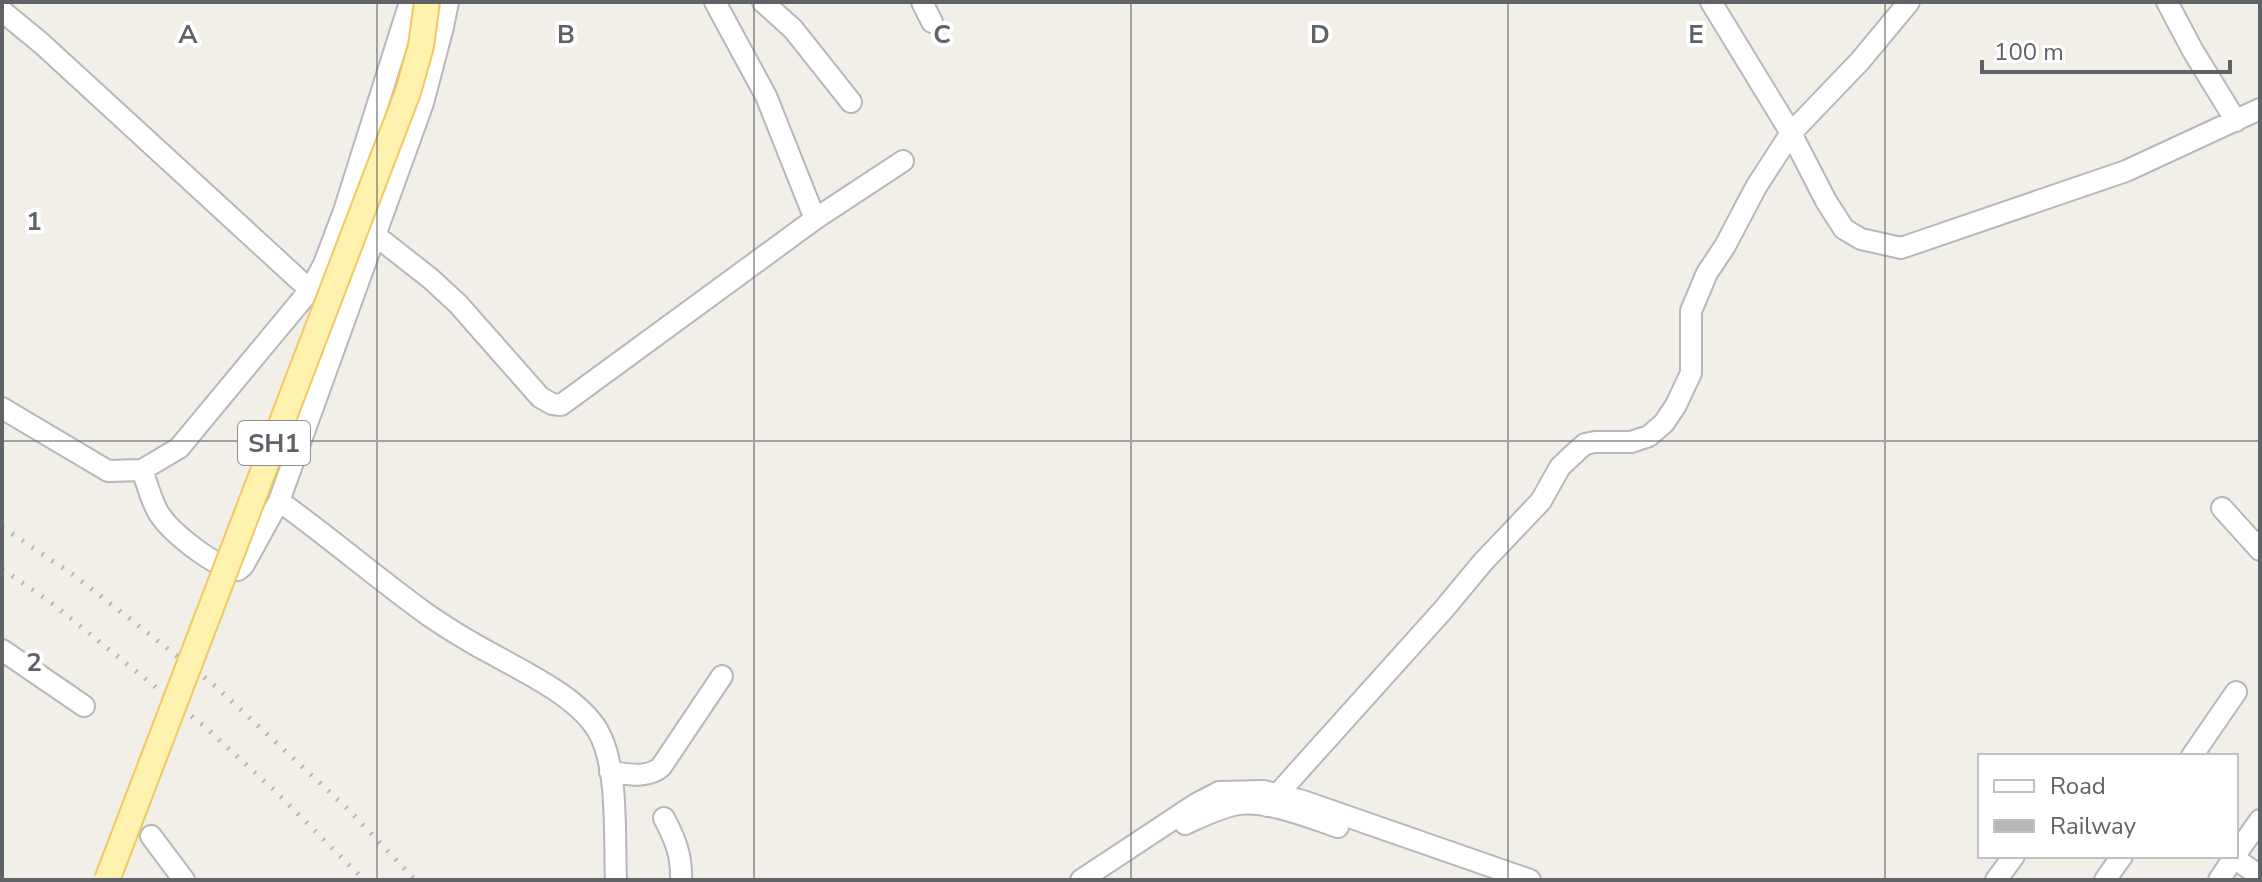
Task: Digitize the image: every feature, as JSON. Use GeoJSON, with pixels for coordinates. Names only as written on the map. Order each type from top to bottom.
{"type":"FeatureCollection","features":[{"type":"Feature","properties":{"kind":"main road","name":"SH1"},"geometry":{"type":"LineString","coordinates":[[107,880],[408,92],[421,46],[427,2]]}},
{"type":"Feature","properties":{"kind":"street"},"geometry":{"type":"LineString","coordinates":[[2,408],[108,471],[142,470],[179,448],[310,290],[324,264],[344,211],[410,2]]}},
{"type":"Feature","properties":{"kind":"street"},"geometry":{"type":"LineString","coordinates":[[142,470],[158,512],[176,532],[229,569],[238,570],[243,566],[279,501],[423,103],[448,2]]}},
{"type":"Feature","properties":{"kind":"street"},"geometry":{"type":"LineString","coordinates":[[715,2],[766,96],[815,219]]}},
{"type":"Feature","properties":{"kind":"street"},"geometry":{"type":"LineString","coordinates":[[763,2],[793,29],[851,102]]}},
{"type":"Feature","properties":{"kind":"street"},"geometry":{"type":"LineString","coordinates":[[922,2],[932,22]]}},
{"type":"Feature","properties":{"kind":"street"},"geometry":{"type":"LineString","coordinates":[[1711,2],[1791,133],[1844,229],[1861,239],[1901,248],[2126,171],[2260,109]]}},
{"type":"Feature","properties":{"kind":"street"},"geometry":{"type":"LineString","coordinates":[[1273,800],[1483,562],[1541,501],[1560,467],[1585,444],[1631,442],[1649,436],[1664,423],[1691,373],[1691,311],[1707,273],[1756,187],[1791,133],[1860,61],[1909,2]]}},
{"type":"Feature","properties":{"kind":"street"},"geometry":{"type":"LineString","coordinates":[[2167,2],[2236,121]]}},
{"type":"Feature","properties":{"kind":"street"},"geometry":{"type":"LineString","coordinates":[[2,11],[41,43],[310,290]]}},
{"type":"Feature","properties":{"kind":"street"},"geometry":{"type":"LineString","coordinates":[[375,235],[458,304],[540,397],[561,405],[815,219],[903,161]]}},
{"type":"Feature","properties":{"kind":"street"},"geometry":{"type":"LineString","coordinates":[[279,501],[431,616],[491,654],[547,684],[596,728],[605,746],[610,772],[616,880]]}},
{"type":"Feature","properties":{"kind":"street"},"geometry":{"type":"LineString","coordinates":[[2222,508],[2260,550]]}},
{"type":"Feature","properties":{"kind":"street"},"geometry":{"type":"LineString","coordinates":[[2,650],[84,706]]}},
{"type":"Feature","properties":{"kind":"street"},"geometry":{"type":"LineString","coordinates":[[610,772],[653,774],[661,767],[722,676]]}},
{"type":"Feature","properties":{"kind":"street"},"geometry":{"type":"LineString","coordinates":[[2193,754],[2236,692]]}},
{"type":"Feature","properties":{"kind":"street"},"geometry":{"type":"LineString","coordinates":[[1081,880],[1196,804],[1219,792],[1250,790],[1328,824],[1489,880]]}},
{"type":"Feature","properties":{"kind":"street"},"geometry":{"type":"LineString","coordinates":[[1104,880],[1184,825],[1207,814],[1241,803],[1273,800],[1303,801],[1530,880]]}},
{"type":"Feature","properties":{"kind":"street"},"geometry":{"type":"LineString","coordinates":[[664,818],[678,843],[681,880]]}},
{"type":"Feature","properties":{"kind":"street"},"geometry":{"type":"LineString","coordinates":[[2238,850],[2260,820]]}},
{"type":"Feature","properties":{"kind":"street"},"geometry":{"type":"LineString","coordinates":[[151,836],[184,880]]}},
{"type":"Feature","properties":{"kind":"street"},"geometry":{"type":"LineString","coordinates":[[1996,880],[2012,858]]}},
{"type":"Feature","properties":{"kind":"street"},"geometry":{"type":"LineString","coordinates":[[2105,880],[2121,858]]}},
{"type":"Feature","properties":{"kind":"street"},"geometry":{"type":"LineString","coordinates":[[2219,880],[2233,858]]}},
{"type":"Feature","properties":{"kind":"street"},"geometry":{"type":"LineString","coordinates":[[2237,858],[2260,876]]}},
{"type":"Feature","properties":{"kind":"railway"},"geometry":{"type":"LineString","coordinates":[[2,527],[75,576],[214,685],[349,810],[415,880]]}},
{"type":"Feature","properties":{"kind":"railway"},"geometry":{"type":"LineString","coordinates":[[2,569],[49,601],[205,727],[274,790],[364,880]]}}]}
